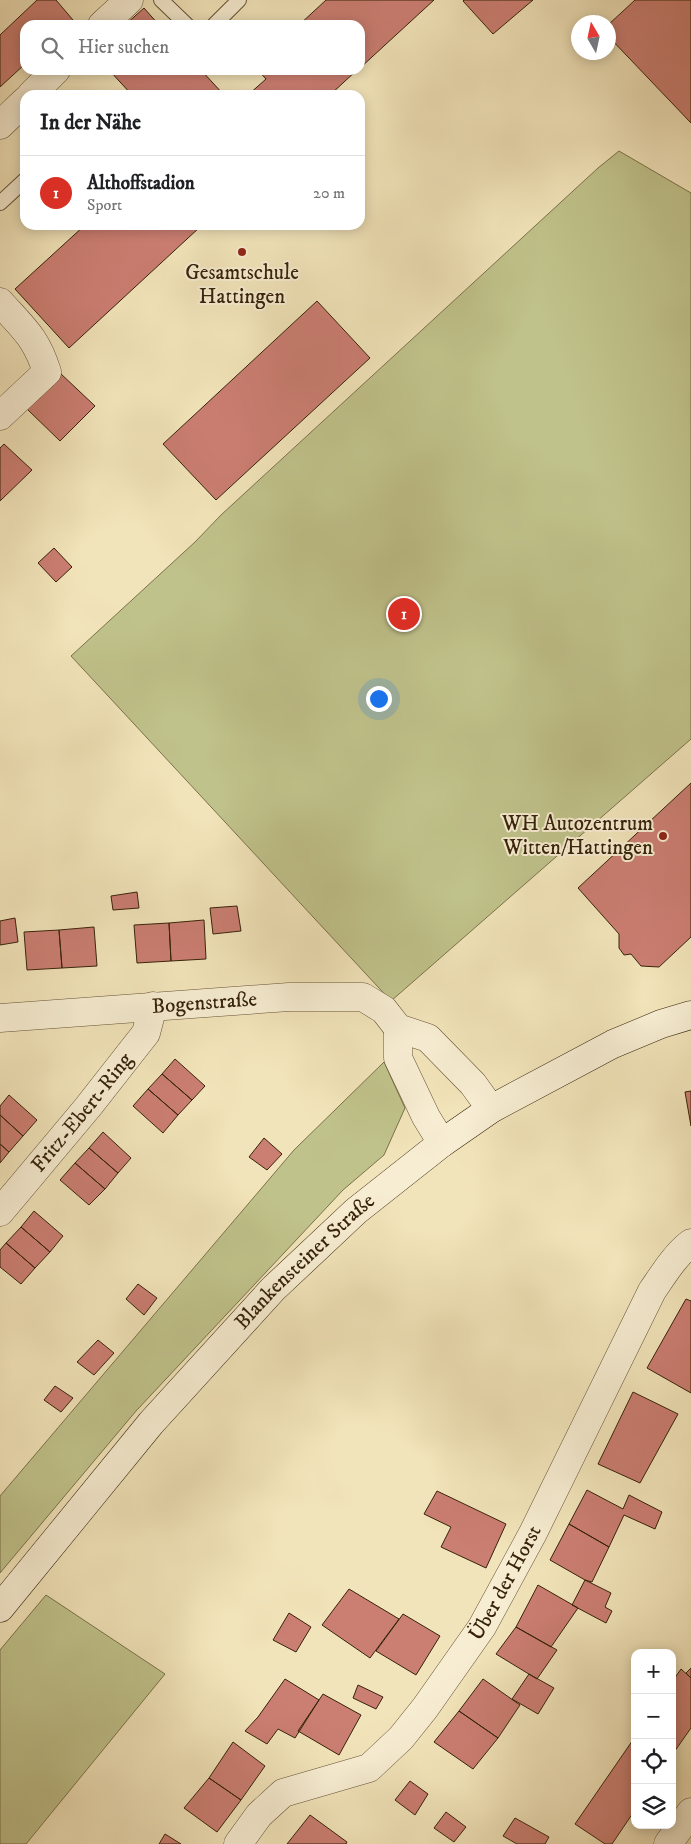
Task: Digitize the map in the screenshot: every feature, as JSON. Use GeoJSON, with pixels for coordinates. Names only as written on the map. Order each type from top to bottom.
{"type":"FeatureCollection","features":[{"type":"Feature","properties":{"kind":"street"},"geometry":{"type":"LineString","coordinates":[[36,90],[51,75]]}},
{"type":"Feature","properties":{"kind":"street"},"geometry":{"type":"LineString","coordinates":[[0,126],[20,106]]}},
{"type":"Feature","properties":{"kind":"street"},"geometry":{"type":"LineString","coordinates":[[0,302],[29,333],[40,352],[47,372],[0,416]]}},
{"type":"Feature","properties":{"kind":"street","name":"Bogenstraße"},"geometry":{"type":"LineString","coordinates":[[0,1018],[289,997],[363,997],[384,1010],[398,1028]]}},
{"type":"Feature","properties":{"kind":"street","name":"Fritz-Ebert-Ring"},"geometry":{"type":"LineString","coordinates":[[0,1212],[88,1107],[146,1032],[153,1006]]}},
{"type":"Feature","properties":{"kind":"street","name":"Blankensteiner Straße"},"geometry":{"type":"LineString","coordinates":[[0,1608],[151,1423],[273,1289],[356,1211],[442,1143],[491,1109],[613,1044],[661,1024],[691,1015]]}},
{"type":"Feature","properties":{"kind":"street"},"geometry":{"type":"LineString","coordinates":[[442,1143],[426,1117],[398,1058],[398,1028],[428,1038],[473,1084],[491,1109]]}},
{"type":"Feature","properties":{"kind":"street","name":"Über der Horst"},"geometry":{"type":"LineString","coordinates":[[238,1844],[259,1815],[283,1793],[369,1768],[401,1738],[425,1708],[482,1627],[533,1534],[652,1291],[665,1271],[691,1243]]}},
{"type":"Feature","properties":{"kind":"street"},"geometry":{"type":"LineString","coordinates":[[668,1844],[691,1812]]}},
{"type":"Feature","properties":{"kind":"lane"},"geometry":{"type":"LineString","coordinates":[[161,0],[181,20]]}},
{"type":"Feature","properties":{"kind":"lane"},"geometry":{"type":"LineString","coordinates":[[219,20],[239,0]]}},
{"type":"Feature","properties":{"kind":"lane"},"geometry":{"type":"LineString","coordinates":[[0,203],[20,185]]}},
{"type":"Feature","properties":{"kind":"green space"},"geometry":{"type":"Polygon","coordinates":[[[619,151],[691,193],[691,739],[391,1001],[71,656],[195,542],[221,515],[598,168],[619,151]]]}},
{"type":"Feature","properties":{"kind":"green space"},"geometry":{"type":"Polygon","coordinates":[[[384,1062],[405,1108],[384,1155],[343,1190],[136,1411],[0,1573],[0,1496],[294,1150],[384,1062]]]}},
{"type":"Feature","properties":{"kind":"green space"},"geometry":{"type":"Polygon","coordinates":[[[46,1595],[165,1674],[26,1844],[0,1844],[0,1650],[46,1595]]]}},
{"type":"Feature","properties":{"kind":"building"},"geometry":{"type":"Polygon","coordinates":[[[37,0],[56,0],[73,20],[20,20],[20,69],[0,87],[0,35],[37,0]]]}},
{"type":"Feature","properties":{"kind":"building"},"geometry":{"type":"Polygon","coordinates":[[[326,0],[434,0],[365,63],[365,20],[304,20],[326,0]]]}},
{"type":"Feature","properties":{"kind":"building"},"geometry":{"type":"Polygon","coordinates":[[[464,0],[533,0],[493,34],[464,0]]]}},
{"type":"Feature","properties":{"kind":"building"},"geometry":{"type":"Polygon","coordinates":[[[635,0],[691,0],[691,123],[616,44],[616,18],[635,0]]]}},
{"type":"Feature","properties":{"kind":"building"},"geometry":{"type":"Polygon","coordinates":[[[144,8],[155,20],[131,20],[144,8]]]}},
{"type":"Feature","properties":{"kind":"building"},"geometry":{"type":"Polygon","coordinates":[[[114,75],[206,75],[219,90],[127,90],[114,75]]]}},
{"type":"Feature","properties":{"kind":"building"},"geometry":{"type":"Polygon","coordinates":[[[262,75],[352,75],[335,90],[254,90],[266,79],[262,75]]]}},
{"type":"Feature","properties":{"kind":"building"},"geometry":{"type":"Polygon","coordinates":[[[80,230],[197,230],[69,348],[15,289],[80,230]]]}},
{"type":"Feature","properties":{"kind":"building"},"geometry":{"type":"Polygon","coordinates":[[[317,301],[370,358],[216,500],[163,444],[317,301]]]}},
{"type":"Feature","properties":{"kind":"building"},"geometry":{"type":"Polygon","coordinates":[[[60,373],[95,406],[60,441],[27,409],[60,373]]]}},
{"type":"Feature","properties":{"kind":"building"},"geometry":{"type":"Polygon","coordinates":[[[4,444],[32,470],[0,501],[0,448],[4,444]]]}},
{"type":"Feature","properties":{"kind":"building"},"geometry":{"type":"Polygon","coordinates":[[[54,548],[72,567],[56,582],[38,563],[54,548]]]}},
{"type":"Feature","properties":{"kind":"building","name":"WH Autozentrum Witten/Hattingen"},"geometry":{"type":"Polygon","coordinates":[[[691,783],[691,937],[659,967],[641,966],[631,954],[624,955],[619,948],[619,934],[578,888],[691,783]]]}},
{"type":"Feature","properties":{"kind":"building"},"geometry":{"type":"Polygon","coordinates":[[[137,892],[139,908],[113,910],[111,896],[137,892]]]}},
{"type":"Feature","properties":{"kind":"building"},"geometry":{"type":"Polygon","coordinates":[[[237,906],[241,931],[213,934],[210,908],[237,906]]]}},
{"type":"Feature","properties":{"kind":"building"},"geometry":{"type":"Polygon","coordinates":[[[15,918],[18,942],[0,945],[0,921],[15,918]]]}},
{"type":"Feature","properties":{"kind":"building"},"geometry":{"type":"Polygon","coordinates":[[[204,920],[206,959],[171,961],[169,923],[204,920]]]}},
{"type":"Feature","properties":{"kind":"building"},"geometry":{"type":"Polygon","coordinates":[[[169,923],[171,961],[137,963],[134,925],[169,923]]]}},
{"type":"Feature","properties":{"kind":"building"},"geometry":{"type":"Polygon","coordinates":[[[94,927],[97,966],[62,968],[59,930],[94,927]]]}},
{"type":"Feature","properties":{"kind":"building"},"geometry":{"type":"Polygon","coordinates":[[[59,930],[62,968],[27,970],[24,932],[59,930]]]}},
{"type":"Feature","properties":{"kind":"building"},"geometry":{"type":"Polygon","coordinates":[[[175,1059],[205,1086],[192,1100],[162,1074],[175,1059]]]}},
{"type":"Feature","properties":{"kind":"building"},"geometry":{"type":"Polygon","coordinates":[[[162,1074],[192,1100],[178,1115],[148,1089],[162,1074]]]}},
{"type":"Feature","properties":{"kind":"building"},"geometry":{"type":"Polygon","coordinates":[[[148,1089],[178,1115],[163,1133],[133,1106],[148,1089]]]}},
{"type":"Feature","properties":{"kind":"building"},"geometry":{"type":"Polygon","coordinates":[[[691,1091],[691,1126],[685,1092],[691,1091]]]}},
{"type":"Feature","properties":{"kind":"building"},"geometry":{"type":"Polygon","coordinates":[[[9,1095],[37,1120],[23,1136],[0,1115],[0,1106],[9,1095]]]}},
{"type":"Feature","properties":{"kind":"building"},"geometry":{"type":"Polygon","coordinates":[[[0,1115],[23,1136],[9,1152],[0,1144],[0,1115]]]}},
{"type":"Feature","properties":{"kind":"building"},"geometry":{"type":"Polygon","coordinates":[[[103,1132],[131,1158],[118,1173],[89,1148],[103,1132]]]}},
{"type":"Feature","properties":{"kind":"building"},"geometry":{"type":"Polygon","coordinates":[[[264,1138],[282,1154],[267,1170],[249,1157],[264,1138]]]}},
{"type":"Feature","properties":{"kind":"building"},"geometry":{"type":"Polygon","coordinates":[[[0,1144],[9,1152],[0,1163],[0,1144]]]}},
{"type":"Feature","properties":{"kind":"building"},"geometry":{"type":"Polygon","coordinates":[[[89,1148],[118,1173],[105,1189],[75,1163],[89,1148]]]}},
{"type":"Feature","properties":{"kind":"building"},"geometry":{"type":"Polygon","coordinates":[[[75,1163],[105,1189],[89,1205],[60,1180],[75,1163]]]}},
{"type":"Feature","properties":{"kind":"building"},"geometry":{"type":"Polygon","coordinates":[[[34,1211],[63,1236],[50,1252],[21,1227],[34,1211]]]}},
{"type":"Feature","properties":{"kind":"building"},"geometry":{"type":"Polygon","coordinates":[[[21,1227],[50,1252],[35,1268],[6,1243],[21,1227]]]}},
{"type":"Feature","properties":{"kind":"building"},"geometry":{"type":"Polygon","coordinates":[[[6,1243],[35,1268],[21,1284],[0,1267],[0,1250],[6,1243]]]}},
{"type":"Feature","properties":{"kind":"building"},"geometry":{"type":"Polygon","coordinates":[[[138,1284],[157,1298],[144,1315],[126,1299],[138,1284]]]}},
{"type":"Feature","properties":{"kind":"building"},"geometry":{"type":"Polygon","coordinates":[[[686,1299],[691,1301],[691,1393],[647,1368],[686,1299]]]}},
{"type":"Feature","properties":{"kind":"building"},"geometry":{"type":"Polygon","coordinates":[[[98,1340],[114,1353],[94,1375],[77,1362],[98,1340]]]}},
{"type":"Feature","properties":{"kind":"building"},"geometry":{"type":"Polygon","coordinates":[[[55,1386],[73,1398],[61,1412],[44,1400],[55,1386]]]}},
{"type":"Feature","properties":{"kind":"building"},"geometry":{"type":"Polygon","coordinates":[[[633,1392],[678,1414],[640,1483],[598,1464],[633,1392]]]}},
{"type":"Feature","properties":{"kind":"building"},"geometry":{"type":"Polygon","coordinates":[[[587,1490],[623,1509],[629,1495],[662,1512],[655,1529],[624,1515],[609,1547],[569,1524],[587,1490]]]}},
{"type":"Feature","properties":{"kind":"building"},"geometry":{"type":"Polygon","coordinates":[[[437,1491],[506,1524],[486,1568],[441,1547],[451,1527],[424,1514],[437,1491]]]}},
{"type":"Feature","properties":{"kind":"building"},"geometry":{"type":"Polygon","coordinates":[[[569,1524],[609,1547],[592,1582],[550,1560],[569,1524]]]}},
{"type":"Feature","properties":{"kind":"building"},"geometry":{"type":"Polygon","coordinates":[[[585,1580],[611,1593],[605,1607],[612,1611],[606,1623],[572,1605],[585,1580]]]}},
{"type":"Feature","properties":{"kind":"building"},"geometry":{"type":"Polygon","coordinates":[[[538,1585],[578,1608],[551,1647],[516,1627],[538,1585]]]}},
{"type":"Feature","properties":{"kind":"building"},"geometry":{"type":"Polygon","coordinates":[[[349,1589],[399,1619],[370,1658],[322,1625],[349,1589]]]}},
{"type":"Feature","properties":{"kind":"building"},"geometry":{"type":"Polygon","coordinates":[[[289,1613],[311,1627],[296,1652],[273,1640],[289,1613]]]}},
{"type":"Feature","properties":{"kind":"building"},"geometry":{"type":"Polygon","coordinates":[[[403,1614],[440,1636],[416,1675],[376,1651],[403,1614]]]}},
{"type":"Feature","properties":{"kind":"building"},"geometry":{"type":"Polygon","coordinates":[[[516,1627],[557,1650],[537,1679],[496,1654],[516,1627]]]}},
{"type":"Feature","properties":{"kind":"building"},"geometry":{"type":"Polygon","coordinates":[[[691,1668],[691,1678],[686,1673],[691,1668]]]}},
{"type":"Feature","properties":{"kind":"building"},"geometry":{"type":"Polygon","coordinates":[[[681,1669],[691,1678],[691,1728],[676,1749],[676,1694],[676,1676],[681,1669]]]}},
{"type":"Feature","properties":{"kind":"building"},"geometry":{"type":"Polygon","coordinates":[[[529,1674],[554,1688],[538,1714],[512,1699],[529,1674]]]}},
{"type":"Feature","properties":{"kind":"building"},"geometry":{"type":"Polygon","coordinates":[[[285,1679],[319,1700],[295,1738],[278,1729],[267,1744],[245,1731],[258,1717],[285,1679]]]}},
{"type":"Feature","properties":{"kind":"building"},"geometry":{"type":"Polygon","coordinates":[[[483,1679],[520,1705],[498,1738],[459,1711],[483,1679]]]}},
{"type":"Feature","properties":{"kind":"building"},"geometry":{"type":"Polygon","coordinates":[[[358,1685],[383,1697],[376,1709],[353,1698],[358,1685]]]}},
{"type":"Feature","properties":{"kind":"building"},"geometry":{"type":"Polygon","coordinates":[[[323,1694],[361,1715],[339,1755],[298,1731],[323,1694]]]}},
{"type":"Feature","properties":{"kind":"building"},"geometry":{"type":"Polygon","coordinates":[[[459,1711],[498,1738],[473,1769],[434,1742],[459,1711]]]}},
{"type":"Feature","properties":{"kind":"building"},"geometry":{"type":"Polygon","coordinates":[[[233,1742],[265,1766],[241,1800],[209,1778],[233,1742]]]}},
{"type":"Feature","properties":{"kind":"building"},"geometry":{"type":"Polygon","coordinates":[[[631,1743],[631,1816],[612,1844],[605,1844],[575,1824],[631,1743]]]}},
{"type":"Feature","properties":{"kind":"building"},"geometry":{"type":"Polygon","coordinates":[[[209,1778],[241,1800],[217,1832],[184,1808],[209,1778]]]}},
{"type":"Feature","properties":{"kind":"building"},"geometry":{"type":"Polygon","coordinates":[[[410,1781],[428,1794],[415,1815],[395,1800],[410,1781]]]}},
{"type":"Feature","properties":{"kind":"building"},"geometry":{"type":"Polygon","coordinates":[[[446,1812],[466,1827],[454,1842],[434,1828],[446,1812]]]}},
{"type":"Feature","properties":{"kind":"building"},"geometry":{"type":"Polygon","coordinates":[[[310,1815],[347,1842],[346,1844],[287,1844],[310,1815]]]}},
{"type":"Feature","properties":{"kind":"building"},"geometry":{"type":"Polygon","coordinates":[[[515,1818],[549,1837],[545,1844],[517,1844],[503,1836],[515,1818]]]}},
{"type":"Feature","properties":{"kind":"building"},"geometry":{"type":"Polygon","coordinates":[[[165,1834],[181,1844],[159,1844],[165,1834]]]}},
{"type":"Feature","properties":{"kind":"place","name":"Gesamtschule Hattingen"},"geometry":{"type":"Point","coordinates":[242,252]}},
{"type":"Feature","properties":{"kind":"place","name":"Althoffstadion"},"geometry":{"type":"Point","coordinates":[404,614]}},
{"type":"Feature","properties":{"kind":"place","name":"WH Autozentrum Witten/Hattingen"},"geometry":{"type":"Point","coordinates":[663,836]}}]}
